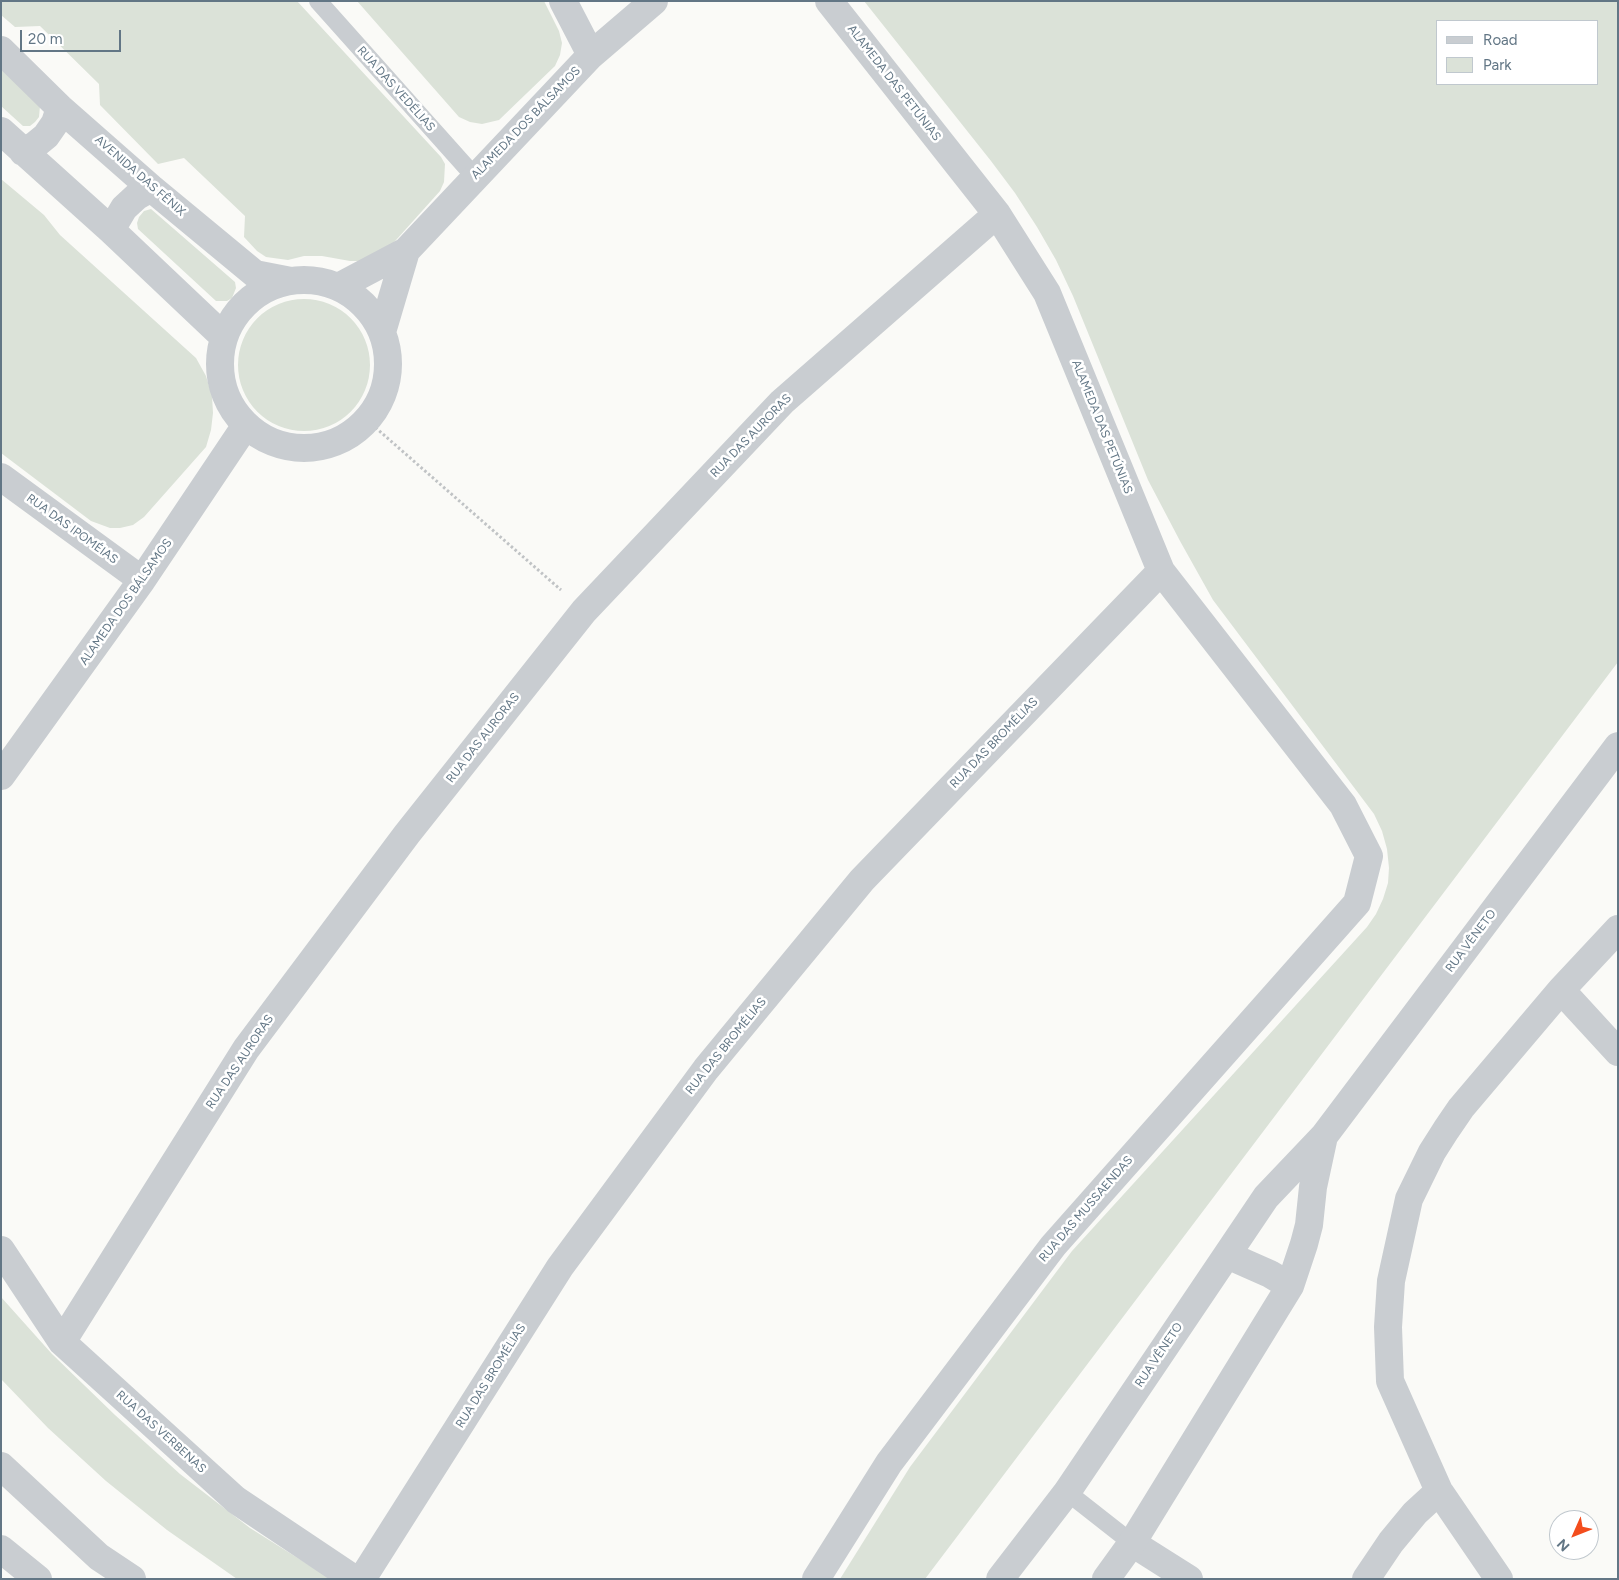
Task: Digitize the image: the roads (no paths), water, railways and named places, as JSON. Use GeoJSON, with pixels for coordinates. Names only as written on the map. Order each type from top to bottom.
{"type":"FeatureCollection","features":[{"type":"Feature","properties":{"kind":"street"},"geometry":{"type":"LineString","coordinates":[[563,1],[591,55]]}},
{"type":"Feature","properties":{"kind":"street","name":"ALAMEDA DOS BÁLSAMOS"},"geometry":{"type":"LineString","coordinates":[[338,287],[406,251],[591,55],[654,1]]}},
{"type":"Feature","properties":{"kind":"street","name":"ALAMEDA DAS PETÚNIAS"},"geometry":{"type":"LineString","coordinates":[[829,1],[997,214],[1048,293],[1161,571],[1343,805],[1370,856]]}},
{"type":"Feature","properties":{"kind":"street","name":"AVENIDA DAS FÊNIX"},"geometry":{"type":"LineString","coordinates":[[1,50],[60,108],[255,274],[291,281]]}},
{"type":"Feature","properties":{"kind":"street"},"geometry":{"type":"LineString","coordinates":[[23,152],[36,145],[46,136],[55,123],[60,108]]}},
{"type":"Feature","properties":{"kind":"street"},"geometry":{"type":"LineString","coordinates":[[1,131],[111,230],[224,337]]}},
{"type":"Feature","properties":{"kind":"street"},"geometry":{"type":"LineString","coordinates":[[111,230],[124,208],[137,196],[152,188]]}},
{"type":"Feature","properties":{"kind":"street","name":"RUA DAS AURORAS"},"geometry":{"type":"LineString","coordinates":[[62,1342],[246,1049],[407,834],[584,611],[782,402],[997,214]]}},
{"type":"Feature","properties":{"kind":"street","name":"ALAMEDA DOS BÁLSAMOS"},"geometry":{"type":"LineString","coordinates":[[382,332],[406,251]]}},
{"type":"Feature","properties":{"kind":"street"},"geometry":{"type":"LineString","coordinates":[[314,280],[338,287],[356,298],[372,313],[382,332],[389,355],[388,379],[381,402],[368,421],[346,438],[321,448],[294,449],[268,441],[246,425],[231,406],[222,384],[220,360],[224,337],[234,316],[250,299],[269,288],[291,281],[314,280]]}},
{"type":"Feature","properties":{"kind":"street","name":"ALAMEDA DOS BÁLSAMOS"},"geometry":{"type":"LineString","coordinates":[[1,776],[142,580],[246,425]]}},
{"type":"Feature","properties":{"kind":"street","name":"RUA DAS IPOMÉIAS"},"geometry":{"type":"LineString","coordinates":[[1,477],[142,580]]}},
{"type":"Feature","properties":{"kind":"street","name":"RUA DAS BROMÉLIAS"},"geometry":{"type":"LineString","coordinates":[[362,1579],[560,1267],[706,1069],[862,880],[1161,571]]}},
{"type":"Feature","properties":{"kind":"street","name":"RUA VÊNETO"},"geometry":{"type":"LineString","coordinates":[[1000,1579],[1067,1492],[1266,1197],[1324,1136],[1618,746]]}},
{"type":"Feature","properties":{"kind":"street","name":"RUA DAS MUSSAENDAS"},"geometry":{"type":"LineString","coordinates":[[816,1579],[889,1463],[1052,1246],[1356,903],[1370,856]]}},
{"type":"Feature","properties":{"kind":"street"},"geometry":{"type":"LineString","coordinates":[[1499,1579],[1439,1491],[1390,1381],[1388,1304],[1391,1280],[1408,1199],[1432,1152],[1461,1108],[1561,990],[1618,929]]}},
{"type":"Feature","properties":{"kind":"street"},"geometry":{"type":"LineString","coordinates":[[1561,990],[1618,1052]]}},
{"type":"Feature","properties":{"kind":"street","name":"RUA VÊNETO"},"geometry":{"type":"LineString","coordinates":[[1106,1579],[1132,1543],[1290,1286],[1309,1225],[1313,1187],[1324,1136]]}},
{"type":"Feature","properties":{"kind":"street","name":"RUA DAS VERBENAS"},"geometry":{"type":"LineString","coordinates":[[1,1250],[62,1342],[236,1500],[354,1579]]}},
{"type":"Feature","properties":{"kind":"street"},"geometry":{"type":"LineString","coordinates":[[1227,1255],[1262,1270],[1290,1286]]}},
{"type":"Feature","properties":{"kind":"street"},"geometry":{"type":"LineString","coordinates":[[1,1466],[99,1557],[132,1579]]}},
{"type":"Feature","properties":{"kind":"street"},"geometry":{"type":"LineString","coordinates":[[1366,1579],[1391,1542],[1415,1513],[1439,1491]]}},
{"type":"Feature","properties":{"kind":"street"},"geometry":{"type":"LineString","coordinates":[[1132,1543],[1189,1579]]}},
{"type":"Feature","properties":{"kind":"street"},"geometry":{"type":"LineString","coordinates":[[1,1549],[38,1579]]}},
{"type":"Feature","properties":{"kind":"lane","name":"RUA DAS VEDÉLIAS"},"geometry":{"type":"LineString","coordinates":[[318,1],[475,177]]}},
{"type":"Feature","properties":{"kind":"lane"},"geometry":{"type":"LineString","coordinates":[[1067,1492],[1132,1543]]}}]}
